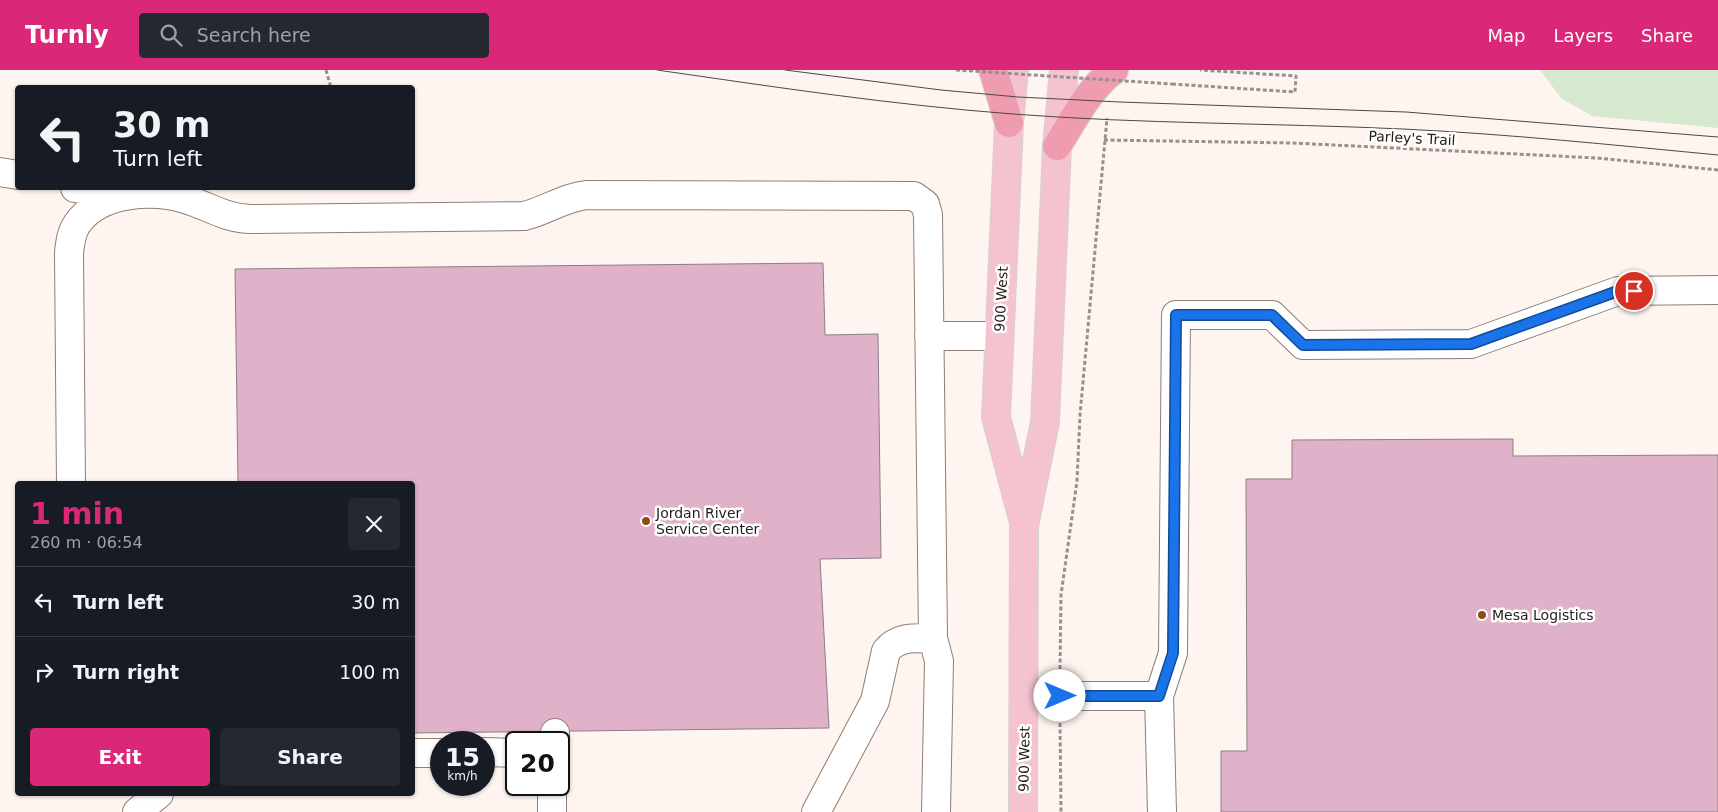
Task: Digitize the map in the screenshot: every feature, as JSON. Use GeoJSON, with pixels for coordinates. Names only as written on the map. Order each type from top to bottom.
{"type":"FeatureCollection","features":[{"type":"Feature","properties":{"kind":"highway"},"geometry":{"type":"LineString","coordinates":[[993,70],[1009,123]]}},
{"type":"Feature","properties":{"kind":"highway"},"geometry":{"type":"LineString","coordinates":[[1057,146],[1085,101],[1114,70]]}},
{"type":"Feature","properties":{"kind":"main road","name":"900 West"},"geometry":{"type":"LineString","coordinates":[[1014,70],[1009,123],[996,417],[1024,526]]}},
{"type":"Feature","properties":{"kind":"main road","name":"900 West"},"geometry":{"type":"LineString","coordinates":[[1024,812],[1024,526],[1045,422],[1057,146],[1064,70]]}},
{"type":"Feature","properties":{"kind":"lane"},"geometry":{"type":"LineString","coordinates":[[0,172],[15,174]]}},
{"type":"Feature","properties":{"kind":"lane"},"geometry":{"type":"LineString","coordinates":[[87,190],[107,201]]}},
{"type":"Feature","properties":{"kind":"lane"},"geometry":{"type":"LineString","coordinates":[[71,481],[69,253],[71,238],[76,225],[94,208],[107,201],[135,196],[170,196],[188,200],[231,217],[251,219],[524,216],[544,210],[571,197],[587,195],[908,195],[925,204],[928,215],[933,638],[938,661],[936,812]]}},
{"type":"Feature","properties":{"kind":"lane"},"geometry":{"type":"LineString","coordinates":[[1162,812],[1159,696],[1173,653],[1176,315],[1272,315],[1303,345],[1471,344],[1618,291],[1718,290]]}},
{"type":"Feature","properties":{"kind":"lane"},"geometry":{"type":"LineString","coordinates":[[929,336],[999,336]]}},
{"type":"Feature","properties":{"kind":"lane"},"geometry":{"type":"LineString","coordinates":[[816,812],[875,701],[886,651],[890,646],[902,640],[933,638]]}},
{"type":"Feature","properties":{"kind":"lane"},"geometry":{"type":"LineString","coordinates":[[1025,696],[1159,696]]}},
{"type":"Feature","properties":{"kind":"lane"},"geometry":{"type":"LineString","coordinates":[[415,753],[430,753]]}},
{"type":"Feature","properties":{"kind":"lane"},"geometry":{"type":"LineString","coordinates":[[137,812],[157,796]]}},
{"type":"Feature","properties":{"kind":"lane"},"geometry":{"type":"LineString","coordinates":[[552,796],[552,812]]}},
{"type":"Feature","properties":{"kind":"path"},"geometry":{"type":"LineString","coordinates":[[326,70],[330,85]]}},
{"type":"Feature","properties":{"kind":"path"},"geometry":{"type":"LineString","coordinates":[[956,70],[1295,92],[1296,76],[1200,70]]}},
{"type":"Feature","properties":{"kind":"path","name":"Parley's Trail"},"geometry":{"type":"LineString","coordinates":[[1060,696],[1061,595],[1077,481],[1081,406],[1104,140],[1293,143],[1578,157],[1718,170]]}},
{"type":"Feature","properties":{"kind":"path"},"geometry":{"type":"LineString","coordinates":[[1060,696],[1061,812]]}},
{"type":"Feature","properties":{"kind":"green space"},"geometry":{"type":"Polygon","coordinates":[[[1540,70],[1718,70],[1718,128],[1592,116],[1561,98],[1540,70]]]}},
{"type":"Feature","properties":{"kind":"building","name":"Jordan River Service Center"},"geometry":{"type":"Polygon","coordinates":[[[823,263],[825,335],[878,334],[881,558],[820,559],[829,728],[430,731],[430,733],[415,733],[415,481],[238,481],[235,269],[823,263]]]}},
{"type":"Feature","properties":{"kind":"building","name":"Mesa Logistics"},"geometry":{"type":"Polygon","coordinates":[[[1513,439],[1513,456],[1718,455],[1718,812],[1221,812],[1221,751],[1247,751],[1246,479],[1292,479],[1292,440],[1513,439]]]}},
{"type":"Feature","properties":{"kind":"tram line"},"geometry":{"type":"LineString","coordinates":[[657,70],[879,101],[1013,114],[1110,120],[1442,131],[1718,155]]}},
{"type":"Feature","properties":{"kind":"tram line"},"geometry":{"type":"LineString","coordinates":[[785,70],[941,90],[1018,97],[1406,112],[1718,137]]}},
{"type":"Feature","properties":{"kind":"place","name":"Jordan River Service Center"},"geometry":{"type":"Point","coordinates":[646,521]}},
{"type":"Feature","properties":{"kind":"place","name":"Mesa Logistics"},"geometry":{"type":"Point","coordinates":[1482,615]}},
{"type":"Feature","properties":{"kind":"route"},"geometry":{"type":"LineString","coordinates":[[1060,696],[1159,696],[1173,653],[1176,315],[1272,315],[1303,345],[1471,344],[1618,291],[1634,291]]}}]}
